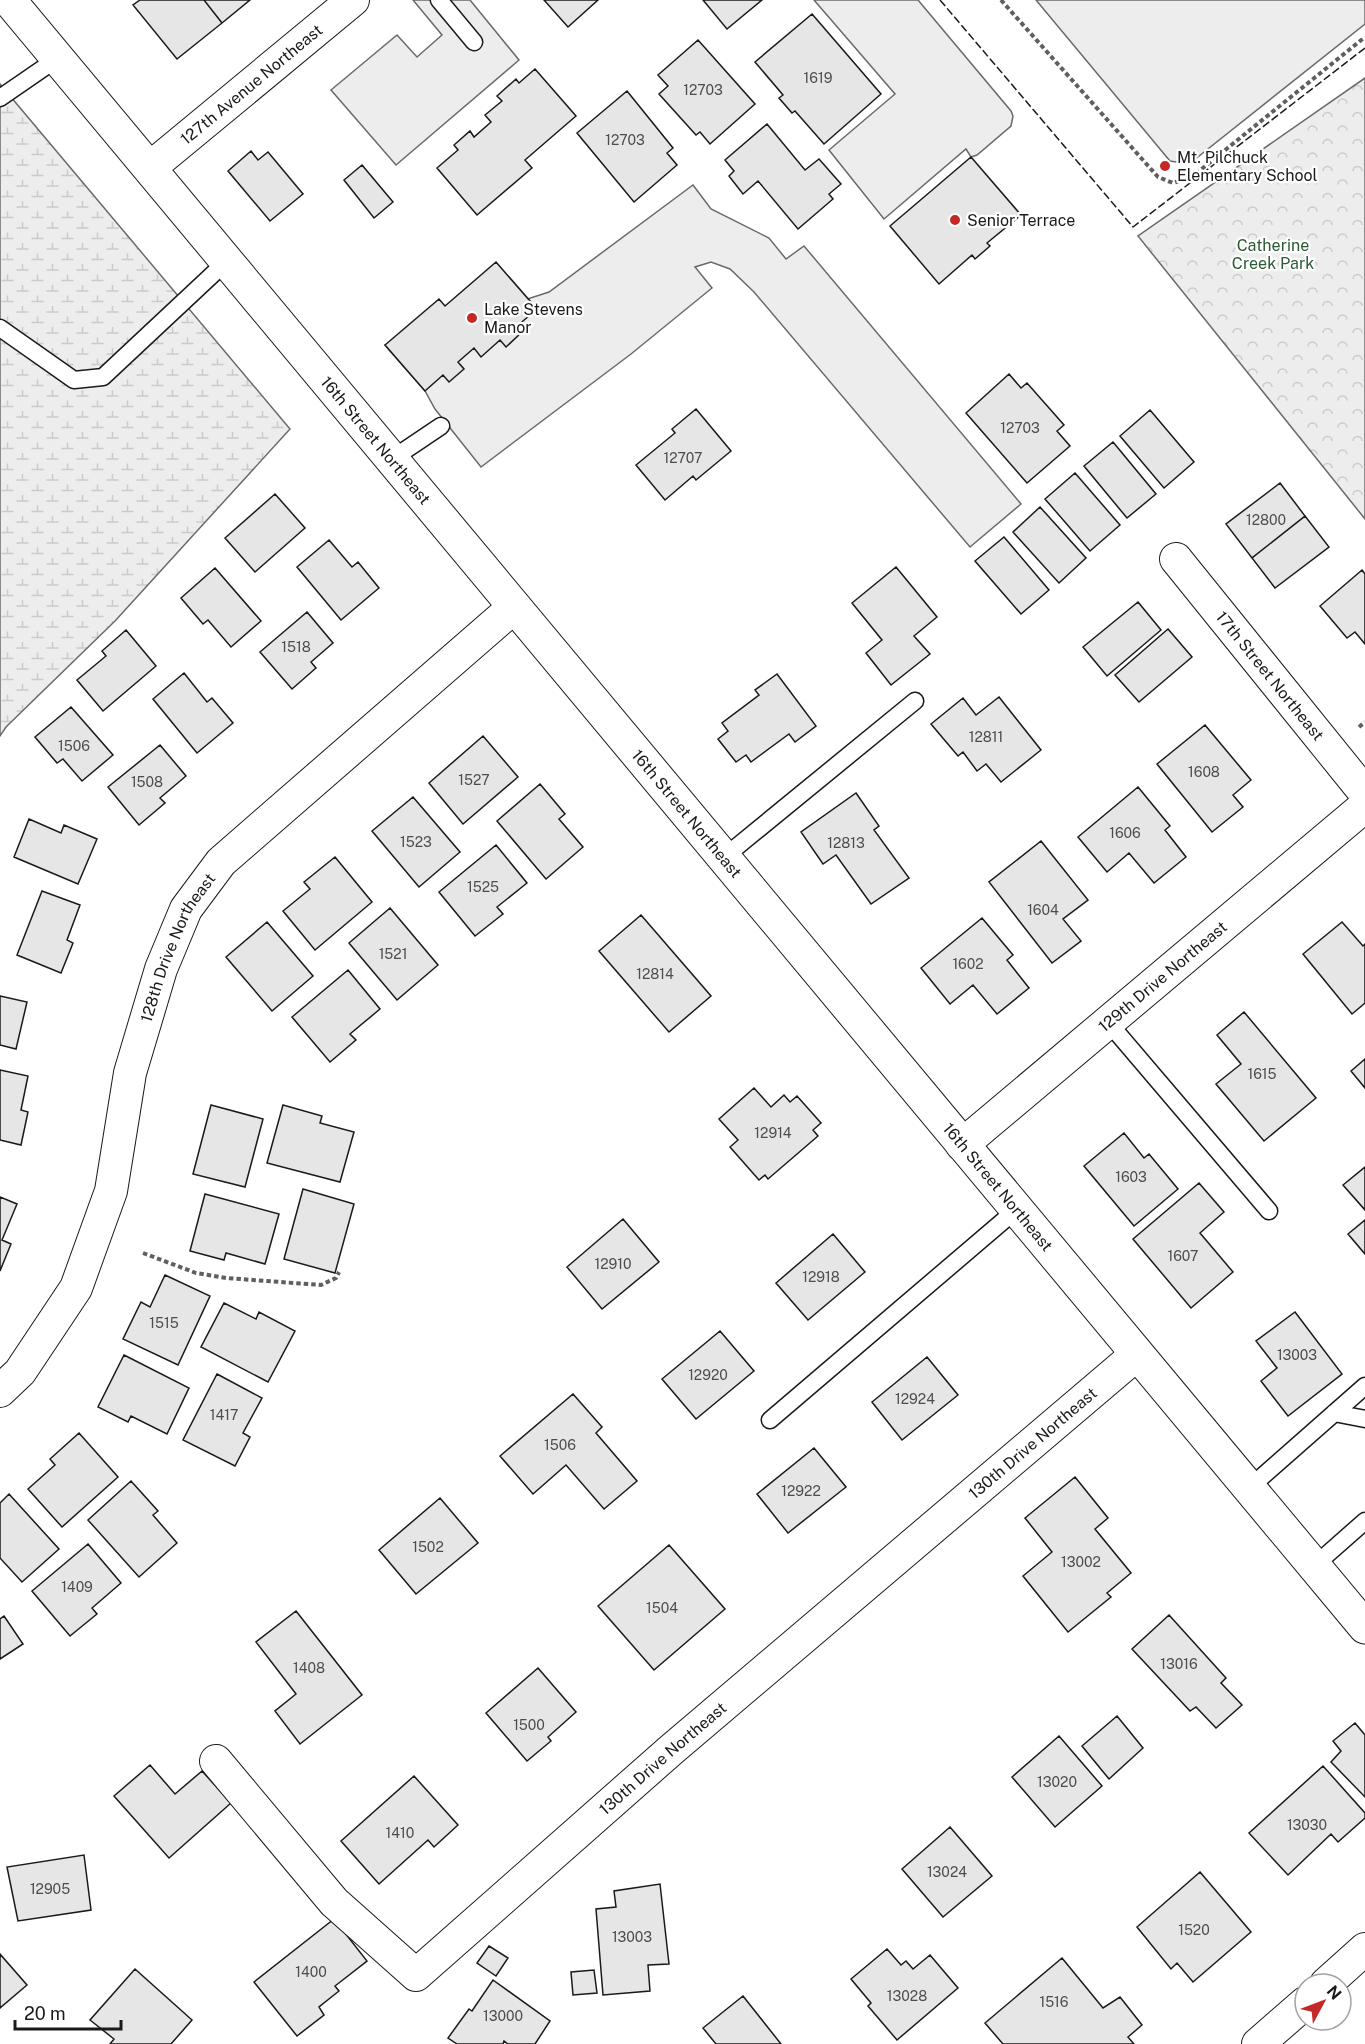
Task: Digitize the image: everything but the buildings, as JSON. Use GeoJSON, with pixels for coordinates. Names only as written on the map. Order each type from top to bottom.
{"type":"FeatureCollection","features":[{"type":"Feature","properties":{"kind":"street","name":"16th Street Northeast"},"geometry":{"type":"LineString","coordinates":[[9,0],[151,167],[514,607],[1365,1627]]}},
{"type":"Feature","properties":{"kind":"street","name":"127th Avenue Northeast"},"geometry":{"type":"LineString","coordinates":[[151,167],[353,0]]}},
{"type":"Feature","properties":{"kind":"street","name":"17th Street Northeast"},"geometry":{"type":"LineString","coordinates":[[1176,559],[1365,793]]}},
{"type":"Feature","properties":{"kind":"street","name":"128th Drive Northeast"},"geometry":{"type":"LineString","coordinates":[[0,1391],[20,1372],[76,1288],[111,1191],[130,1073],[161,969],[186,909],[220,862],[514,607]]}},
{"type":"Feature","properties":{"kind":"street","name":"129th Drive Northeast"},"geometry":{"type":"LineString","coordinates":[[962,1145],[1365,806]]}},
{"type":"Feature","properties":{"kind":"street","name":"130th Drive Northeast"},"geometry":{"type":"LineString","coordinates":[[216,1761],[334,1902],[416,1975],[655,1764],[1136,1355]]}},
{"type":"Feature","properties":{"kind":"street"},"geometry":{"type":"LineString","coordinates":[[1339,1972],[1365,1949]]}},
{"type":"Feature","properties":{"kind":"street"},"geometry":{"type":"LineString","coordinates":[[1258,2044],[1293,2013]]}},
{"type":"Feature","properties":{"kind":"lane"},"geometry":{"type":"LineString","coordinates":[[439,0],[474,42]]}},
{"type":"Feature","properties":{"kind":"lane"},"geometry":{"type":"LineString","coordinates":[[0,98],[58,58]]}},
{"type":"Feature","properties":{"kind":"lane"},"geometry":{"type":"LineString","coordinates":[[0,328],[74,380],[103,376],[228,260]]}},
{"type":"Feature","properties":{"kind":"lane"},"geometry":{"type":"LineString","coordinates":[[392,459],[441,426]]}},
{"type":"Feature","properties":{"kind":"lane"},"geometry":{"type":"LineString","coordinates":[[723,858],[915,700]]}},
{"type":"Feature","properties":{"kind":"lane"},"geometry":{"type":"LineString","coordinates":[[1108,1022],[1269,1211]]}},
{"type":"Feature","properties":{"kind":"lane"},"geometry":{"type":"LineString","coordinates":[[770,1420],[1016,1210]]}},
{"type":"Feature","properties":{"kind":"lane"},"geometry":{"type":"LineString","coordinates":[[1248,1489],[1365,1386]]}},
{"type":"Feature","properties":{"kind":"lane"},"geometry":{"type":"LineString","coordinates":[[1334,1413],[1365,1419]]}},
{"type":"Feature","properties":{"kind":"lane"},"geometry":{"type":"LineString","coordinates":[[1314,1566],[1365,1521]]}},
{"type":"Feature","properties":{"kind":"path"},"geometry":{"type":"LineString","coordinates":[[1001,0],[1158,177],[1173,183],[1193,176],[1365,37]]}},
{"type":"Feature","properties":{"kind":"path"},"geometry":{"type":"LineString","coordinates":[[1359,727],[1365,722]]}},
{"type":"Feature","properties":{"kind":"path"},"geometry":{"type":"LineString","coordinates":[[143,1253],[196,1273],[226,1278],[321,1285],[336,1278],[339,1272]]}},
{"type":"Feature","properties":{"kind":"green space","name":"Catherine Creek Park"},"geometry":{"type":"Polygon","coordinates":[[[1365,78],[1365,519],[1138,236],[1365,78]]]}},
{"type":"Feature","properties":{"kind":"green space"},"geometry":{"type":"Polygon","coordinates":[[[0,84],[290,429],[115,621],[6,727],[0,736],[0,84]]]}},
{"type":"Feature","properties":{"kind":"shaded area"},"geometry":{"type":"Polygon","coordinates":[[[413,0],[470,0],[519,60],[396,165],[331,90],[397,35],[417,57],[442,35],[413,0]]]}},
{"type":"Feature","properties":{"kind":"shaded area"},"geometry":{"type":"Polygon","coordinates":[[[814,0],[918,0],[1011,111],[1013,116],[1011,126],[977,155],[971,157],[966,149],[884,219],[829,150],[895,94],[814,0]]]}},
{"type":"Feature","properties":{"kind":"shaded area"},"geometry":{"type":"Polygon","coordinates":[[[1036,0],[1365,0],[1365,24],[1189,164],[1170,161],[1036,0]]]}},
{"type":"Feature","properties":{"kind":"shaded area"},"geometry":{"type":"Polygon","coordinates":[[[693,185],[711,209],[769,238],[786,259],[804,246],[1021,504],[970,547],[754,292],[730,269],[711,262],[695,267],[712,288],[631,354],[481,467],[435,409],[425,391],[385,345],[549,292],[693,185]]]}},
{"type":"Feature","properties":{"kind":"fence"},"geometry":{"type":"LineString","coordinates":[[940,0],[1133,227],[1365,48]]}},
{"type":"Feature","properties":{"kind":"place","name":"Mt. Pilchuck Elementary School"},"geometry":{"type":"Point","coordinates":[1165,166]}},
{"type":"Feature","properties":{"kind":"place","name":"Senior Terrace"},"geometry":{"type":"Point","coordinates":[955,220]}},
{"type":"Feature","properties":{"kind":"place","name":"Lake Stevens Manor"},"geometry":{"type":"Point","coordinates":[472,318]}}]}
